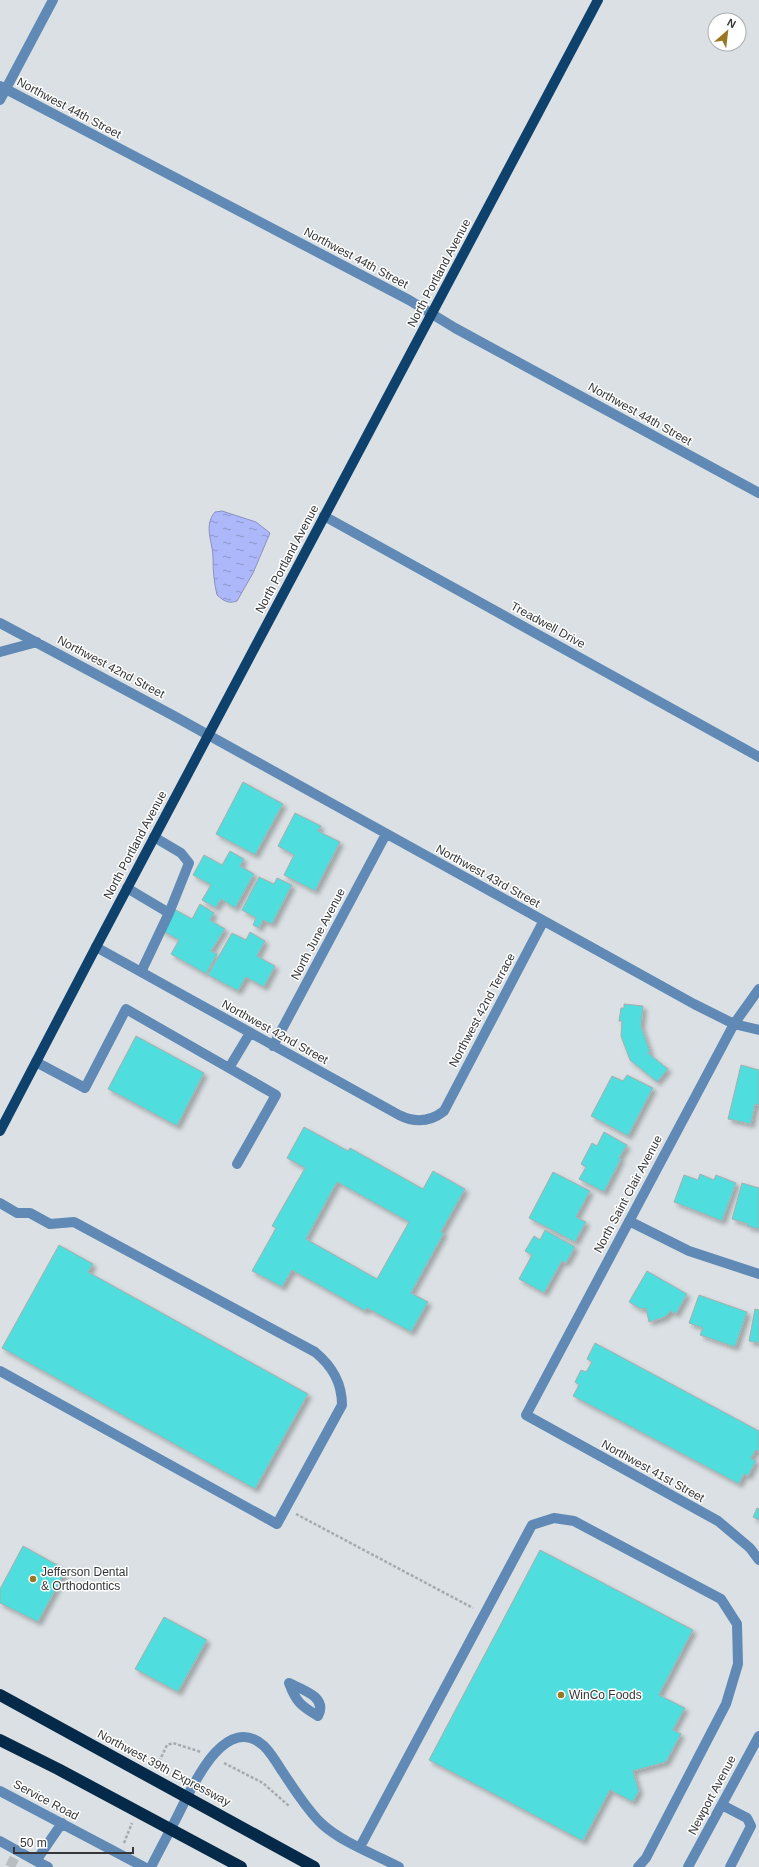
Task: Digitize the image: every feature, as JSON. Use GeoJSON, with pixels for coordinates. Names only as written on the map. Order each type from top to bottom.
{"type":"FeatureCollection","features":[{"type":"Feature","properties":{"kind":"highway","name":"Northwest 39th Expressway"},"geometry":{"type":"LineString","coordinates":[[0,1695],[188,1796],[314,1867]]}},
{"type":"Feature","properties":{"kind":"highway"},"geometry":{"type":"LineString","coordinates":[[0,1740],[58,1769],[241,1867]]}},
{"type":"Feature","properties":{"kind":"main road","name":"North Portland Avenue"},"geometry":{"type":"LineString","coordinates":[[0,1131],[127,888],[598,0]]}},
{"type":"Feature","properties":{"kind":"street"},"geometry":{"type":"LineString","coordinates":[[0,100],[3,88],[53,0]]}},
{"type":"Feature","properties":{"kind":"street","name":"Northwest 44th Street"},"geometry":{"type":"LineString","coordinates":[[3,88],[408,300],[759,493]]}},
{"type":"Feature","properties":{"kind":"street","name":"Treadwell Drive"},"geometry":{"type":"LineString","coordinates":[[324,516],[759,757]]}},
{"type":"Feature","properties":{"kind":"street","name":"Northwest 42nd Street"},"geometry":{"type":"LineString","coordinates":[[0,623],[208,735]]}},
{"type":"Feature","properties":{"kind":"street"},"geometry":{"type":"LineString","coordinates":[[0,652],[37,642]]}},
{"type":"Feature","properties":{"kind":"street","name":"Northwest 43rd Street"},"geometry":{"type":"LineString","coordinates":[[208,735],[543,922],[694,1004],[734,1024],[759,1030]]}},
{"type":"Feature","properties":{"kind":"street","name":"North June Avenue"},"geometry":{"type":"LineString","coordinates":[[272,1046],[386,834]]}},
{"type":"Feature","properties":{"kind":"street"},"geometry":{"type":"LineString","coordinates":[[141,972],[169,913],[189,863],[180,853],[154,837]]}},
{"type":"Feature","properties":{"kind":"street"},"geometry":{"type":"LineString","coordinates":[[127,888],[169,913]]}},
{"type":"Feature","properties":{"kind":"street","name":"Northwest 42nd Terrace"},"geometry":{"type":"LineString","coordinates":[[444,1111],[543,922]]}},
{"type":"Feature","properties":{"kind":"street","name":"Northwest 42nd Street"},"geometry":{"type":"LineString","coordinates":[[96,947],[272,1046],[409,1120],[434,1118],[444,1111]]}},
{"type":"Feature","properties":{"kind":"street","name":"North Saint Clair Avenue"},"geometry":{"type":"LineString","coordinates":[[526,1416],[734,1024],[759,989]]}},
{"type":"Feature","properties":{"kind":"street"},"geometry":{"type":"LineString","coordinates":[[36,1062],[85,1088],[126,1009],[276,1095],[237,1164]]}},
{"type":"Feature","properties":{"kind":"street"},"geometry":{"type":"LineString","coordinates":[[230,1068],[250,1033]]}},
{"type":"Feature","properties":{"kind":"street"},"geometry":{"type":"LineString","coordinates":[[0,1204],[18,1213],[30,1213],[50,1224],[74,1222],[315,1352],[332,1370],[339,1383],[342,1395],[342,1405],[277,1524],[0,1371]]}},
{"type":"Feature","properties":{"kind":"street"},"geometry":{"type":"LineString","coordinates":[[629,1220],[689,1251],[759,1274]]}},
{"type":"Feature","properties":{"kind":"street","name":"Northwest 41st Street"},"geometry":{"type":"LineString","coordinates":[[526,1416],[718,1522],[750,1548],[759,1560]]}},
{"type":"Feature","properties":{"kind":"street"},"geometry":{"type":"LineString","coordinates":[[360,1847],[532,1525],[554,1518],[574,1521],[721,1599],[737,1624],[738,1664],[726,1704],[646,1858],[638,1867]]}},
{"type":"Feature","properties":{"kind":"street","name":"Newport Avenue"},"geometry":{"type":"LineString","coordinates":[[688,1867],[756,1748],[759,1736]]}},
{"type":"Feature","properties":{"kind":"street"},"geometry":{"type":"LineString","coordinates":[[151,1867],[188,1796],[211,1756],[223,1745],[238,1737],[253,1739],[266,1748],[296,1791],[322,1823],[343,1838],[399,1867]]}},
{"type":"Feature","properties":{"kind":"street","name":"Service Road"},"geometry":{"type":"LineString","coordinates":[[0,1791],[144,1867]]}},
{"type":"Feature","properties":{"kind":"street"},"geometry":{"type":"LineString","coordinates":[[722,1806],[747,1818],[751,1826],[730,1867]]}},
{"type":"Feature","properties":{"kind":"street"},"geometry":{"type":"LineString","coordinates":[[36,1861],[62,1823]]}},
{"type":"Feature","properties":{"kind":"street"},"geometry":{"type":"LineString","coordinates":[[0,1841],[48,1867]]}},
{"type":"Feature","properties":{"kind":"path"},"geometry":{"type":"LineString","coordinates":[[295,1513],[474,1608]]}},
{"type":"Feature","properties":{"kind":"path"},"geometry":{"type":"LineString","coordinates":[[167,1745],[173,1743],[192,1748]]}},
{"type":"Feature","properties":{"kind":"path"},"geometry":{"type":"LineString","coordinates":[[124,1843],[129,1829]]}},
{"type":"Feature","properties":{"kind":"water"},"geometry":{"type":"Polygon","coordinates":[[[222,511],[256,522],[270,533],[253,573],[237,601],[231,602],[224,600],[217,595],[209,528],[211,517],[215,512],[222,511]]]}},
{"type":"Feature","properties":{"kind":"building"},"geometry":{"type":"Polygon","coordinates":[[[243,782],[283,804],[255,855],[216,834],[243,782]]]}},
{"type":"Feature","properties":{"kind":"building"},"geometry":{"type":"Polygon","coordinates":[[[295,813],[321,826],[318,831],[340,842],[315,891],[284,875],[294,855],[278,846],[295,813]]]}},
{"type":"Feature","properties":{"kind":"building"},"geometry":{"type":"Polygon","coordinates":[[[230,851],[244,859],[240,866],[254,874],[235,908],[221,899],[216,908],[202,900],[211,885],[193,875],[204,855],[222,865],[230,851]]]}},
{"type":"Feature","properties":{"kind":"building"},"geometry":{"type":"Polygon","coordinates":[[[259,877],[274,884],[277,878],[292,885],[272,924],[263,920],[259,928],[253,925],[256,918],[242,910],[259,877]]]}},
{"type":"Feature","properties":{"kind":"building"},"geometry":{"type":"Polygon","coordinates":[[[200,904],[214,913],[210,920],[225,929],[211,951],[217,954],[206,974],[171,954],[179,940],[161,930],[174,909],[192,919],[200,904]]]}},
{"type":"Feature","properties":{"kind":"building"},"geometry":{"type":"Polygon","coordinates":[[[250,932],[265,941],[257,956],[275,966],[264,987],[246,977],[238,991],[208,975],[232,933],[246,940],[250,932]]]}},
{"type":"Feature","properties":{"kind":"building"},"geometry":{"type":"Polygon","coordinates":[[[624,1004],[643,1006],[641,1026],[650,1052],[648,1053],[668,1069],[657,1082],[630,1060],[621,1036],[622,1021],[619,1021],[621,1008],[624,1008],[624,1004]]]}},
{"type":"Feature","properties":{"kind":"building"},"geometry":{"type":"Polygon","coordinates":[[[136,1036],[204,1073],[177,1126],[108,1089],[136,1036]]]}},
{"type":"Feature","properties":{"kind":"building"},"geometry":{"type":"Polygon","coordinates":[[[741,1065],[759,1070],[759,1105],[755,1104],[751,1124],[728,1119],[741,1065]]]}},
{"type":"Feature","properties":{"kind":"building"},"geometry":{"type":"Polygon","coordinates":[[[627,1075],[653,1088],[628,1136],[591,1116],[612,1076],[623,1081],[627,1075]]]}},
{"type":"Feature","properties":{"kind":"building"},"geometry":{"type":"Polygon","coordinates":[[[304,1127],[348,1151],[350,1148],[423,1189],[433,1171],[465,1189],[441,1232],[444,1233],[411,1293],[428,1302],[411,1332],[367,1308],[365,1311],[292,1270],[282,1287],[252,1271],[276,1228],[272,1226],[305,1168],[287,1158],[304,1127]],[[337,1182],[306,1239],[377,1279],[409,1222],[337,1182]]]}},
{"type":"Feature","properties":{"kind":"building"},"geometry":{"type":"Polygon","coordinates":[[[604,1132],[627,1145],[619,1158],[621,1159],[604,1192],[579,1179],[586,1167],[581,1164],[592,1143],[597,1146],[604,1132]]]}},
{"type":"Feature","properties":{"kind":"building"},"geometry":{"type":"Polygon","coordinates":[[[553,1172],[590,1191],[576,1217],[586,1222],[575,1242],[529,1218],[553,1172]]]}},
{"type":"Feature","properties":{"kind":"building"},"geometry":{"type":"Polygon","coordinates":[[[700,1174],[714,1180],[716,1175],[736,1183],[722,1221],[674,1202],[684,1175],[698,1180],[700,1174]]]}},
{"type":"Feature","properties":{"kind":"building"},"geometry":{"type":"Polygon","coordinates":[[[742,1183],[759,1188],[759,1229],[747,1226],[748,1224],[732,1219],[742,1183]]]}},
{"type":"Feature","properties":{"kind":"building"},"geometry":{"type":"Polygon","coordinates":[[[545,1230],[575,1247],[566,1263],[562,1261],[544,1293],[519,1279],[532,1255],[525,1251],[534,1236],[540,1240],[545,1230]]]}},
{"type":"Feature","properties":{"kind":"building"},"geometry":{"type":"Polygon","coordinates":[[[59,1245],[93,1264],[88,1272],[308,1394],[255,1489],[2,1348],[59,1245]]]}},
{"type":"Feature","properties":{"kind":"building"},"geometry":{"type":"Polygon","coordinates":[[[647,1271],[687,1294],[676,1314],[671,1311],[665,1317],[649,1322],[646,1308],[641,1309],[629,1302],[647,1271]]]}},
{"type":"Feature","properties":{"kind":"building"},"geometry":{"type":"Polygon","coordinates":[[[699,1295],[747,1312],[735,1347],[700,1335],[703,1328],[689,1323],[699,1295]]]}},
{"type":"Feature","properties":{"kind":"building"},"geometry":{"type":"Polygon","coordinates":[[[755,1309],[759,1310],[759,1343],[749,1341],[755,1309]]]}},
{"type":"Feature","properties":{"kind":"building"},"geometry":{"type":"Polygon","coordinates":[[[595,1343],[759,1431],[759,1452],[756,1450],[751,1458],[756,1461],[748,1476],[744,1474],[739,1484],[573,1396],[579,1385],[575,1382],[581,1370],[586,1372],[592,1362],[587,1359],[595,1343]]]}},
{"type":"Feature","properties":{"kind":"building"},"geometry":{"type":"Polygon","coordinates":[[[757,1508],[759,1509],[759,1520],[753,1517],[757,1508]]]}},
{"type":"Feature","properties":{"kind":"building","name":"Jefferson Dental & Orthodontics"},"geometry":{"type":"Polygon","coordinates":[[[23,1546],[66,1570],[38,1622],[0,1603],[0,1589],[23,1546]]]}},
{"type":"Feature","properties":{"kind":"building","name":"WinCo Foods"},"geometry":{"type":"Polygon","coordinates":[[[540,1550],[693,1630],[659,1695],[685,1708],[673,1730],[681,1734],[666,1762],[633,1771],[639,1791],[633,1802],[610,1790],[583,1841],[429,1760],[540,1550]]]}},
{"type":"Feature","properties":{"kind":"building"},"geometry":{"type":"Polygon","coordinates":[[[164,1617],[207,1640],[178,1692],[135,1669],[164,1617]]]}},
{"type":"Feature","properties":{"kind":"tunnel"},"geometry":{"type":"LineString","coordinates":[[10,1867],[18,1851]]}},
{"type":"Feature","properties":{"kind":"place","name":"Jefferson Dental & Orthodontics"},"geometry":{"type":"Point","coordinates":[33,1579]}},
{"type":"Feature","properties":{"kind":"place","name":"WinCo Foods"},"geometry":{"type":"Point","coordinates":[561,1695]}}]}
